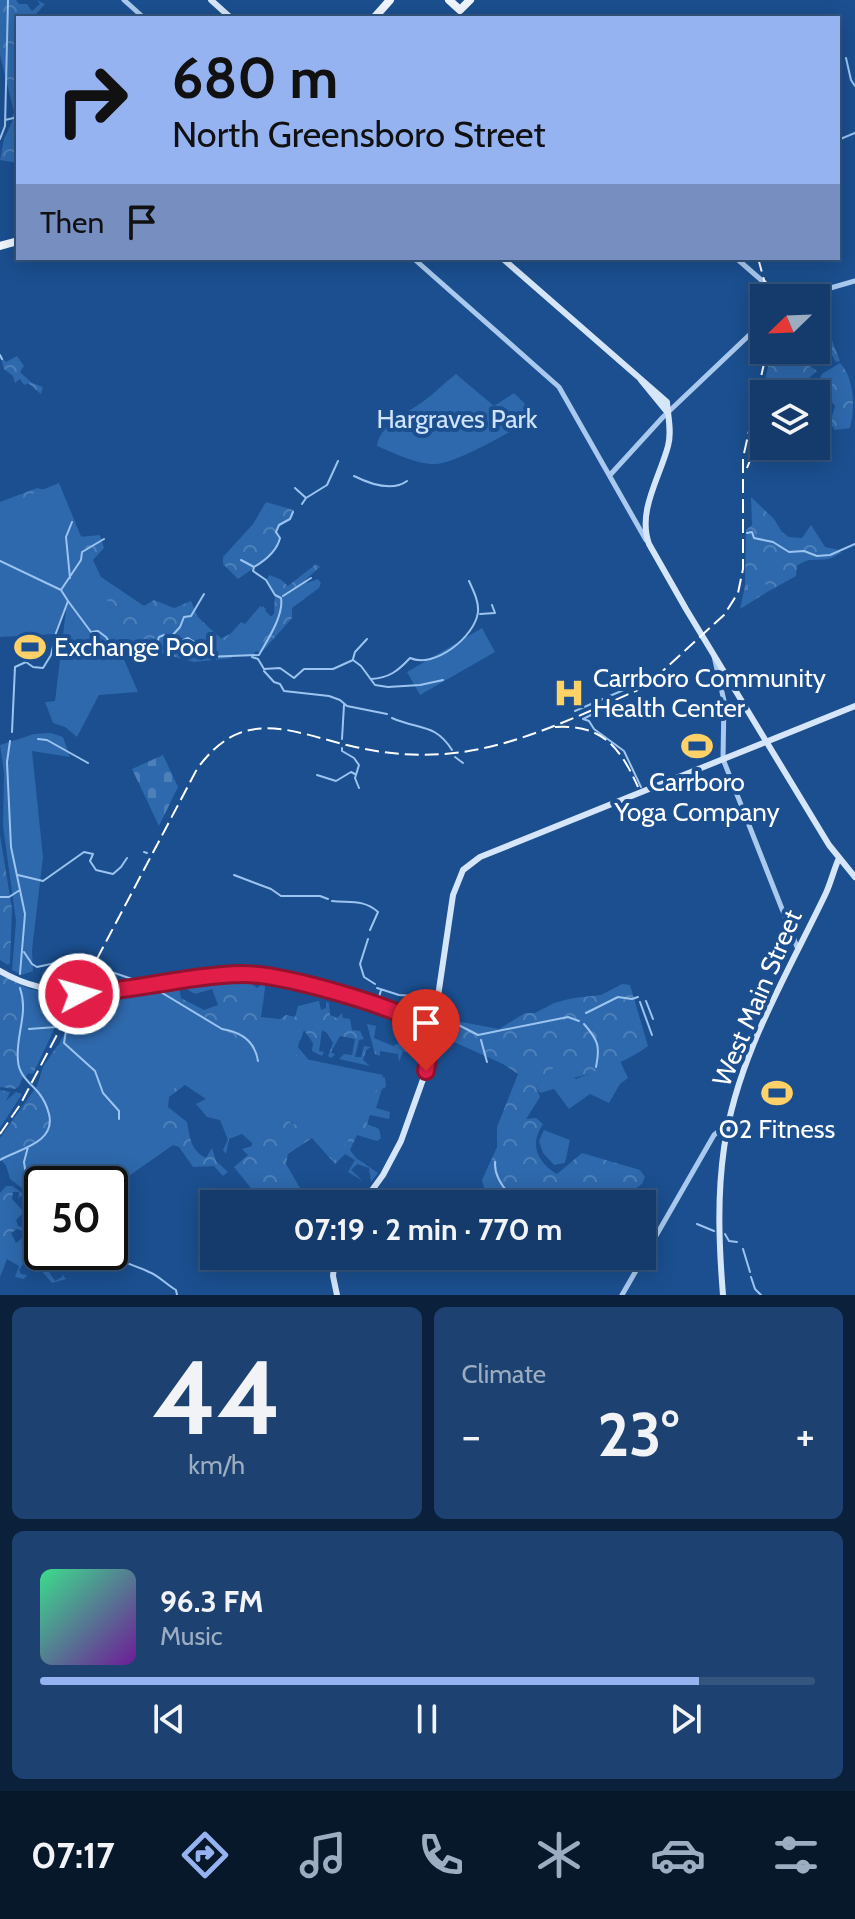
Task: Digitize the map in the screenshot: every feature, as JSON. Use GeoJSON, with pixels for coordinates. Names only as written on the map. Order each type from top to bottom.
{"type":"FeatureCollection","features":[{"type":"Feature","properties":{"kind":"main road"},"geometry":{"type":"LineString","coordinates":[[211,0],[229,16]]}},
{"type":"Feature","properties":{"kind":"main road"},"geometry":{"type":"LineString","coordinates":[[376,16],[390,0]]}},
{"type":"Feature","properties":{"kind":"main road"},"geometry":{"type":"LineString","coordinates":[[449,0],[460,10],[470,0]]}},
{"type":"Feature","properties":{"kind":"main road"},"geometry":{"type":"LineString","coordinates":[[504,260],[641,380],[668,413],[668,446],[646,515],[649,544],[839,858],[855,877]]}},
{"type":"Feature","properties":{"kind":"main road"},"geometry":{"type":"LineString","coordinates":[[430,1044],[441,1025],[437,1003],[453,895],[463,870],[472,861],[855,706]]}},
{"type":"Feature","properties":{"kind":"main road","name":"West Main Street"},"geometry":{"type":"LineString","coordinates":[[723,1295],[719,1212],[727,1131],[736,1090],[839,858]]}},
{"type":"Feature","properties":{"kind":"main road"},"geometry":{"type":"LineString","coordinates":[[0,971],[27,984],[76,994],[233,975],[257,975],[324,990],[427,1022],[436,1031]]}},
{"type":"Feature","properties":{"kind":"main road"},"geometry":{"type":"LineString","coordinates":[[372,1190],[388,1168],[409,1124],[426,1071],[430,1044],[427,1022],[437,1003]]}},
{"type":"Feature","properties":{"kind":"main road"},"geometry":{"type":"LineString","coordinates":[[427,1022],[439,1019]]}},
{"type":"Feature","properties":{"kind":"main road"},"geometry":{"type":"LineString","coordinates":[[334,1270],[337,1295]]}},
{"type":"Feature","properties":{"kind":"street"},"geometry":{"type":"LineString","coordinates":[[124,0],[142,16]]}},
{"type":"Feature","properties":{"kind":"street"},"geometry":{"type":"LineString","coordinates":[[460,10],[467,16]]}},
{"type":"Feature","properties":{"kind":"street"},"geometry":{"type":"LineString","coordinates":[[415,260],[559,387],[649,544]]}},
{"type":"Feature","properties":{"kind":"street"},"geometry":{"type":"LineString","coordinates":[[738,260],[766,284]]}},
{"type":"Feature","properties":{"kind":"street"},"geometry":{"type":"LineString","coordinates":[[830,288],[855,281]]}},
{"type":"Feature","properties":{"kind":"street"},"geometry":{"type":"LineString","coordinates":[[610,475],[668,413],[750,334]]}},
{"type":"Feature","properties":{"kind":"street"},"geometry":{"type":"LineString","coordinates":[[714,655],[724,701],[723,759],[797,947]]}},
{"type":"Feature","properties":{"kind":"street"},"geometry":{"type":"LineString","coordinates":[[790,929],[797,933],[805,931]]}},
{"type":"Feature","properties":{"kind":"street"},"geometry":{"type":"LineString","coordinates":[[622,1295],[714,1135],[727,1131]]}},
{"type":"Feature","properties":{"kind":"green space"},"geometry":{"type":"Polygon","coordinates":[[[0,0],[16,0],[19,4],[27,4],[32,11],[40,4],[37,0],[45,4],[38,16],[16,16],[16,163],[0,160],[14,112],[0,55],[0,0]]]}},
{"type":"Feature","properties":{"kind":"green space"},"geometry":{"type":"Polygon","coordinates":[[[830,338],[840,361],[836,362],[830,352],[830,338]]]}},
{"type":"Feature","properties":{"kind":"green space"},"geometry":{"type":"Polygon","coordinates":[[[0,355],[6,362],[17,356],[24,366],[20,372],[32,383],[43,387],[41,394],[28,383],[24,385],[20,379],[15,383],[13,376],[4,369],[0,355]]]}},
{"type":"Feature","properties":{"kind":"green space"},"geometry":{"type":"Polygon","coordinates":[[[840,363],[849,377],[853,412],[850,428],[835,430],[830,423],[835,406],[830,400],[830,380],[819,380],[822,374],[840,363]]]}},
{"type":"Feature","properties":{"kind":"green space"},"geometry":{"type":"Polygon","coordinates":[[[769,364],[808,365],[817,371],[806,380],[765,380],[769,364]]]}},
{"type":"Feature","properties":{"kind":"green space","name":"Hargraves Park"},"geometry":{"type":"Polygon","coordinates":[[[456,374],[494,406],[514,393],[537,416],[472,452],[436,464],[414,461],[377,446],[388,425],[426,400],[456,374]]]}},
{"type":"Feature","properties":{"kind":"green space"},"geometry":{"type":"Polygon","coordinates":[[[59,483],[127,648],[154,640],[157,629],[180,626],[198,632],[205,624],[224,641],[241,622],[245,624],[260,606],[276,621],[253,655],[204,657],[198,645],[187,638],[178,640],[162,636],[160,645],[123,657],[138,692],[99,695],[77,737],[65,727],[53,723],[45,702],[55,701],[66,610],[55,634],[0,637],[0,507],[59,483]]]}},
{"type":"Feature","properties":{"kind":"green space"},"geometry":{"type":"Polygon","coordinates":[[[37,488],[49,491],[79,537],[100,535],[104,548],[93,560],[101,577],[144,606],[154,600],[174,608],[191,601],[198,617],[220,639],[245,626],[263,606],[266,609],[264,616],[228,651],[232,658],[194,662],[149,650],[116,649],[76,626],[57,598],[0,568],[0,502],[37,488]]]}},
{"type":"Feature","properties":{"kind":"green space"},"geometry":{"type":"Polygon","coordinates":[[[751,497],[789,537],[802,538],[811,525],[825,547],[841,553],[828,559],[801,563],[797,566],[796,576],[769,591],[761,577],[745,586],[746,530],[752,525],[751,497]]]}},
{"type":"Feature","properties":{"kind":"green space"},"geometry":{"type":"Polygon","coordinates":[[[266,502],[294,510],[277,529],[280,540],[268,558],[238,579],[223,564],[223,557],[253,524],[266,502]]]}},
{"type":"Feature","properties":{"kind":"green space"},"geometry":{"type":"Polygon","coordinates":[[[316,564],[320,567],[305,580],[307,583],[318,579],[321,583],[319,588],[292,608],[292,618],[262,652],[252,651],[264,622],[274,614],[275,593],[267,580],[269,575],[288,586],[316,564]]]}},
{"type":"Feature","properties":{"kind":"green space"},"geometry":{"type":"Polygon","coordinates":[[[761,576],[769,591],[740,609],[745,586],[761,576]]]}},
{"type":"Feature","properties":{"kind":"green space"},"geometry":{"type":"Polygon","coordinates":[[[482,628],[495,652],[420,695],[407,672],[482,628]]]}},
{"type":"Feature","properties":{"kind":"green space"},"geometry":{"type":"Polygon","coordinates":[[[51,733],[63,737],[70,757],[32,751],[43,857],[32,950],[33,971],[22,975],[12,970],[16,921],[3,826],[4,773],[0,745],[34,734],[51,733]]]}},
{"type":"Feature","properties":{"kind":"green space"},"geometry":{"type":"Polygon","coordinates":[[[163,755],[178,787],[159,826],[132,769],[163,755]]]}},
{"type":"Feature","properties":{"kind":"green space"},"geometry":{"type":"Polygon","coordinates":[[[0,835],[12,909],[8,965],[0,960],[0,835]]]}},
{"type":"Feature","properties":{"kind":"green space"},"geometry":{"type":"Polygon","coordinates":[[[0,975],[30,989],[62,996],[58,1001],[66,1004],[33,1074],[25,1073],[15,1089],[0,1087],[0,975]]]}},
{"type":"Feature","properties":{"kind":"green space"},"geometry":{"type":"Polygon","coordinates":[[[251,979],[257,988],[266,981],[261,1017],[295,1017],[298,1006],[319,1001],[321,1010],[326,1008],[326,1002],[329,1003],[330,1015],[337,1018],[342,1013],[343,1018],[350,1019],[352,1030],[360,1031],[364,1039],[359,1040],[355,1057],[361,1057],[364,1046],[371,1047],[366,1050],[363,1060],[370,1066],[339,1059],[344,1054],[352,1055],[355,1039],[340,1036],[331,1052],[335,1055],[331,1058],[328,1056],[333,1043],[327,1033],[322,1030],[319,1051],[324,1052],[322,1056],[312,1051],[313,1043],[304,1030],[296,1045],[308,1059],[282,1116],[293,1124],[378,1075],[385,1078],[386,1087],[382,1089],[376,1108],[390,1112],[389,1119],[370,1115],[367,1124],[379,1129],[381,1138],[377,1141],[357,1135],[350,1150],[378,1173],[371,1182],[369,1168],[357,1164],[351,1170],[363,1181],[348,1172],[355,1160],[345,1154],[335,1164],[312,1138],[288,1154],[286,1164],[301,1190],[253,1190],[234,1167],[248,1155],[242,1149],[252,1146],[252,1143],[242,1134],[229,1139],[226,1154],[223,1150],[228,1140],[220,1120],[207,1117],[196,1104],[206,1099],[185,1085],[169,1097],[168,1107],[187,1122],[197,1151],[206,1158],[212,1148],[216,1161],[228,1172],[223,1176],[214,1166],[193,1167],[179,1147],[173,1145],[128,1176],[128,1166],[24,1166],[24,1190],[10,1179],[5,1162],[0,1158],[0,1138],[37,1086],[43,1067],[57,1046],[153,990],[179,985],[181,998],[204,1010],[218,1005],[212,989],[195,994],[187,989],[187,984],[251,979]]]}},
{"type":"Feature","properties":{"kind":"green space"},"geometry":{"type":"Polygon","coordinates":[[[622,984],[630,985],[648,1046],[609,1067],[536,1086],[540,1097],[526,1119],[536,1118],[543,1124],[536,1139],[537,1152],[544,1164],[557,1174],[582,1153],[640,1170],[645,1177],[642,1184],[634,1190],[485,1190],[482,1180],[497,1147],[497,1127],[518,1074],[444,1035],[453,1030],[456,1021],[499,1029],[525,1013],[535,1013],[554,1003],[601,995],[622,984]]]}},
{"type":"Feature","properties":{"kind":"green space"},"geometry":{"type":"Polygon","coordinates":[[[162,988],[253,1049],[258,1022],[302,1028],[296,1057],[383,1075],[363,1118],[334,1161],[314,1136],[286,1119],[255,1135],[252,1125],[231,1133],[218,1105],[185,1078],[157,1105],[166,1140],[128,1171],[128,1166],[24,1166],[24,1184],[1,1160],[36,1142],[48,1128],[45,1106],[36,1090],[81,1000],[162,988]]]}},
{"type":"Feature","properties":{"kind":"green space"},"geometry":{"type":"Polygon","coordinates":[[[21,991],[67,1002],[25,1079],[18,1057],[24,1014],[21,991]]]}},
{"type":"Feature","properties":{"kind":"green space"},"geometry":{"type":"Polygon","coordinates":[[[367,1024],[376,1026],[374,1038],[393,1046],[399,1043],[406,1025],[409,1025],[406,1036],[416,1036],[411,1047],[422,1051],[420,1055],[403,1051],[399,1062],[398,1054],[380,1051],[380,1056],[375,1054],[367,1024]]]}},
{"type":"Feature","properties":{"kind":"green space"},"geometry":{"type":"Polygon","coordinates":[[[620,1061],[628,1078],[620,1084],[609,1103],[590,1094],[569,1109],[554,1089],[540,1093],[536,1087],[555,1066],[576,1079],[620,1061]]]}},
{"type":"Feature","properties":{"kind":"green space"},"geometry":{"type":"Polygon","coordinates":[[[0,1090],[10,1092],[6,1101],[16,1092],[22,1094],[0,1128],[0,1090]]]}},
{"type":"Feature","properties":{"kind":"green space"},"geometry":{"type":"Polygon","coordinates":[[[544,1130],[570,1140],[565,1163],[554,1165],[543,1153],[539,1141],[544,1130]]]}},
{"type":"Feature","properties":{"kind":"green space"},"geometry":{"type":"Polygon","coordinates":[[[6,1186],[12,1186],[24,1194],[18,1200],[19,1192],[13,1192],[12,1199],[24,1212],[16,1220],[18,1226],[24,1228],[23,1231],[17,1229],[11,1233],[16,1243],[24,1237],[24,1264],[19,1270],[27,1275],[24,1279],[15,1277],[19,1266],[7,1259],[0,1277],[0,1193],[6,1186]]]}},
{"type":"Feature","properties":{"kind":"green space"},"geometry":{"type":"Polygon","coordinates":[[[41,1270],[51,1270],[55,1281],[62,1274],[66,1279],[52,1283],[41,1270]]]}},
{"type":"Feature","properties":{"kind":"waterway"},"geometry":{"type":"LineString","coordinates":[[0,139],[5,126],[8,0]]}},
{"type":"Feature","properties":{"kind":"waterway"},"geometry":{"type":"LineString","coordinates":[[846,58],[855,86]]}},
{"type":"Feature","properties":{"kind":"waterway"},"geometry":{"type":"LineString","coordinates":[[5,120],[16,117]]}},
{"type":"Feature","properties":{"kind":"waterway"},"geometry":{"type":"LineString","coordinates":[[840,139],[855,133]]}},
{"type":"Feature","properties":{"kind":"waterway"},"geometry":{"type":"LineString","coordinates":[[0,355],[2,359]]}},
{"type":"Feature","properties":{"kind":"waterway"},"geometry":{"type":"LineString","coordinates":[[302,504],[327,485],[338,461]]}},
{"type":"Feature","properties":{"kind":"waterway"},"geometry":{"type":"LineString","coordinates":[[354,476],[388,486],[407,481]]}},
{"type":"Feature","properties":{"kind":"waterway"},"geometry":{"type":"LineString","coordinates":[[295,488],[306,498]]}},
{"type":"Feature","properties":{"kind":"waterway"},"geometry":{"type":"LineString","coordinates":[[68,601],[91,632],[98,631],[106,637],[119,656],[156,646],[159,637],[164,635],[175,644],[188,638],[199,645],[205,657],[259,655],[278,619],[281,598],[275,595],[266,580],[253,571],[276,547],[280,538],[276,532],[279,525],[290,519],[293,512]]}},
{"type":"Feature","properties":{"kind":"waterway"},"geometry":{"type":"LineString","coordinates":[[70,578],[66,537],[72,522]]}},
{"type":"Feature","properties":{"kind":"waterway"},"geometry":{"type":"LineString","coordinates":[[747,533],[752,532],[754,538],[773,542],[789,552],[804,551],[817,556],[830,555],[855,544]]}},
{"type":"Feature","properties":{"kind":"waterway"},"geometry":{"type":"LineString","coordinates":[[61,590],[81,560],[82,552],[104,539]]}},
{"type":"Feature","properties":{"kind":"waterway"},"geometry":{"type":"LineString","coordinates":[[241,560],[254,567]]}},
{"type":"Feature","properties":{"kind":"waterway"},"geometry":{"type":"LineString","coordinates":[[0,561],[61,590],[68,601],[51,655],[43,668],[26,662],[15,667],[12,732]]}},
{"type":"Feature","properties":{"kind":"waterway"},"geometry":{"type":"LineString","coordinates":[[283,596],[311,578]]}},
{"type":"Feature","properties":{"kind":"waterway"},"geometry":{"type":"LineString","coordinates":[[371,679],[393,673],[410,658],[420,660],[441,655],[461,640],[475,622],[478,612],[469,581]]}},
{"type":"Feature","properties":{"kind":"waterway"},"geometry":{"type":"LineString","coordinates":[[170,638],[184,617],[191,616],[204,594]]}},
{"type":"Feature","properties":{"kind":"waterway"},"geometry":{"type":"LineString","coordinates":[[480,614],[495,613],[492,605]]}},
{"type":"Feature","properties":{"kind":"waterway"},"geometry":{"type":"LineString","coordinates":[[353,659],[367,639]]}},
{"type":"Feature","properties":{"kind":"waterway"},"geometry":{"type":"LineString","coordinates":[[252,657],[258,659],[264,669],[280,668],[294,678],[304,669],[333,669],[353,660],[375,685],[420,685],[443,680]]}},
{"type":"Feature","properties":{"kind":"waterway"},"geometry":{"type":"LineString","coordinates":[[264,671],[284,691],[329,696],[347,706],[387,714]]}},
{"type":"Feature","properties":{"kind":"waterway"},"geometry":{"type":"LineString","coordinates":[[575,711],[649,679]]}},
{"type":"Feature","properties":{"kind":"waterway"},"geometry":{"type":"LineString","coordinates":[[342,739],[344,705]]}},
{"type":"Feature","properties":{"kind":"waterway"},"geometry":{"type":"LineString","coordinates":[[591,715],[583,719],[624,751],[641,787]]}},
{"type":"Feature","properties":{"kind":"waterway"},"geometry":{"type":"LineString","coordinates":[[392,718],[433,731],[452,750]]}},
{"type":"Feature","properties":{"kind":"waterway"},"geometry":{"type":"LineString","coordinates":[[38,739],[47,740],[88,763]]}},
{"type":"Feature","properties":{"kind":"waterway"},"geometry":{"type":"LineString","coordinates":[[10,741],[7,762],[11,847],[25,914],[20,974]]}},
{"type":"Feature","properties":{"kind":"waterway"},"geometry":{"type":"LineString","coordinates":[[342,748],[359,765],[355,778],[359,788]]}},
{"type":"Feature","properties":{"kind":"waterway"},"geometry":{"type":"LineString","coordinates":[[455,757],[463,763]]}},
{"type":"Feature","properties":{"kind":"waterway"},"geometry":{"type":"LineString","coordinates":[[317,775],[336,781],[351,772],[355,774]]}},
{"type":"Feature","properties":{"kind":"waterway"},"geometry":{"type":"LineString","coordinates":[[18,875],[43,881],[84,852],[93,854],[90,861],[96,870],[113,874],[127,858]]}},
{"type":"Feature","properties":{"kind":"waterway"},"geometry":{"type":"LineString","coordinates":[[234,875],[281,896],[320,896],[328,899]]}},
{"type":"Feature","properties":{"kind":"waterway"},"geometry":{"type":"LineString","coordinates":[[0,897],[9,897],[20,890]]}},
{"type":"Feature","properties":{"kind":"waterway"},"geometry":{"type":"LineString","coordinates":[[332,901],[356,902],[373,908],[378,912],[370,930]]}},
{"type":"Feature","properties":{"kind":"waterway"},"geometry":{"type":"LineString","coordinates":[[368,939],[360,964],[364,977],[375,984]]}},
{"type":"Feature","properties":{"kind":"waterway"},"geometry":{"type":"LineString","coordinates":[[24,952],[37,967],[74,959]]}},
{"type":"Feature","properties":{"kind":"waterway"},"geometry":{"type":"LineString","coordinates":[[97,967],[132,979]]}},
{"type":"Feature","properties":{"kind":"waterway"},"geometry":{"type":"LineString","coordinates":[[143,979],[148,980]]}},
{"type":"Feature","properties":{"kind":"waterway"},"geometry":{"type":"LineString","coordinates":[[0,1160],[34,1144],[47,1132],[50,1124],[45,1102],[19,1066],[23,1007],[20,988]]}},
{"type":"Feature","properties":{"kind":"waterway"},"geometry":{"type":"LineString","coordinates":[[377,988],[415,996],[429,1010]]}},
{"type":"Feature","properties":{"kind":"waterway"},"geometry":{"type":"LineString","coordinates":[[378,1001],[381,990]]}},
{"type":"Feature","properties":{"kind":"waterway"},"geometry":{"type":"LineString","coordinates":[[159,991],[222,1029],[246,1039],[254,1048],[258,1061]]}},
{"type":"Feature","properties":{"kind":"waterway"},"geometry":{"type":"LineString","coordinates":[[586,1013],[618,997],[638,997]]}},
{"type":"Feature","properties":{"kind":"waterway"},"geometry":{"type":"LineString","coordinates":[[646,1001],[653,1019]]}},
{"type":"Feature","properties":{"kind":"waterway"},"geometry":{"type":"LineString","coordinates":[[640,1002],[652,1035]]}},
{"type":"Feature","properties":{"kind":"waterway"},"geometry":{"type":"LineString","coordinates":[[445,1018],[478,1035],[568,1017],[579,1021]]}},
{"type":"Feature","properties":{"kind":"waterway"},"geometry":{"type":"LineString","coordinates":[[584,1024],[597,1044],[596,1067]]}},
{"type":"Feature","properties":{"kind":"waterway"},"geometry":{"type":"LineString","coordinates":[[29,1029],[56,1027]]}},
{"type":"Feature","properties":{"kind":"waterway"},"geometry":{"type":"LineString","coordinates":[[66,1031],[64,1043],[95,1071],[103,1093],[119,1111],[119,1119]]}},
{"type":"Feature","properties":{"kind":"waterway"},"geometry":{"type":"LineString","coordinates":[[481,1040],[487,1062]]}},
{"type":"Feature","properties":{"kind":"waterway"},"geometry":{"type":"LineString","coordinates":[[25,1166],[28,1147]]}},
{"type":"Feature","properties":{"kind":"waterway"},"geometry":{"type":"LineString","coordinates":[[495,1162],[499,1181],[506,1190]]}},
{"type":"Feature","properties":{"kind":"waterway"},"geometry":{"type":"LineString","coordinates":[[697,1224],[714,1231]]}},
{"type":"Feature","properties":{"kind":"waterway"},"geometry":{"type":"LineString","coordinates":[[725,1234],[729,1241],[737,1242]]}},
{"type":"Feature","properties":{"kind":"waterway"},"geometry":{"type":"LineString","coordinates":[[743,1249],[750,1272]]}},
{"type":"Feature","properties":{"kind":"waterway"},"geometry":{"type":"LineString","coordinates":[[128,1263],[156,1275],[176,1290],[177,1295]]}},
{"type":"Feature","properties":{"kind":"waterway"},"geometry":{"type":"LineString","coordinates":[[751,1277],[761,1295]]}},
{"type":"Feature","properties":{"kind":"railway"},"geometry":{"type":"LineString","coordinates":[[759,260],[765,284]]}},
{"type":"Feature","properties":{"kind":"railway"},"geometry":{"type":"LineString","coordinates":[[655,678],[724,615],[738,593],[743,569],[743,458],[764,364]]}},
{"type":"Feature","properties":{"kind":"railway"},"geometry":{"type":"LineString","coordinates":[[747,468],[750,460]]}},
{"type":"Feature","properties":{"kind":"railway"},"geometry":{"type":"LineString","coordinates":[[0,1134],[20,1105],[197,769],[214,749],[232,736],[269,728],[389,753],[454,753],[481,749],[536,733],[671,676]]}},
{"type":"Feature","properties":{"kind":"railway"},"geometry":{"type":"LineString","coordinates":[[555,727],[585,729],[607,741],[624,760],[638,787]]}},
{"type":"Feature","properties":{"kind":"place","name":"Exchange Pool"},"geometry":{"type":"Point","coordinates":[30,647]}},
{"type":"Feature","properties":{"kind":"place","name":"Carrboro Community Health Center"},"geometry":{"type":"Point","coordinates":[569,693]}},
{"type":"Feature","properties":{"kind":"place","name":"Carrboro Yoga Company"},"geometry":{"type":"Point","coordinates":[697,746]}},
{"type":"Feature","properties":{"kind":"place","name":"O2 Fitness"},"geometry":{"type":"Point","coordinates":[777,1093]}},
{"type":"Feature","properties":{"kind":"route"},"geometry":{"type":"LineString","coordinates":[[79,994],[233,975],[280,978],[413,1018],[427,1029],[430,1044],[426,1071]]}}]}
